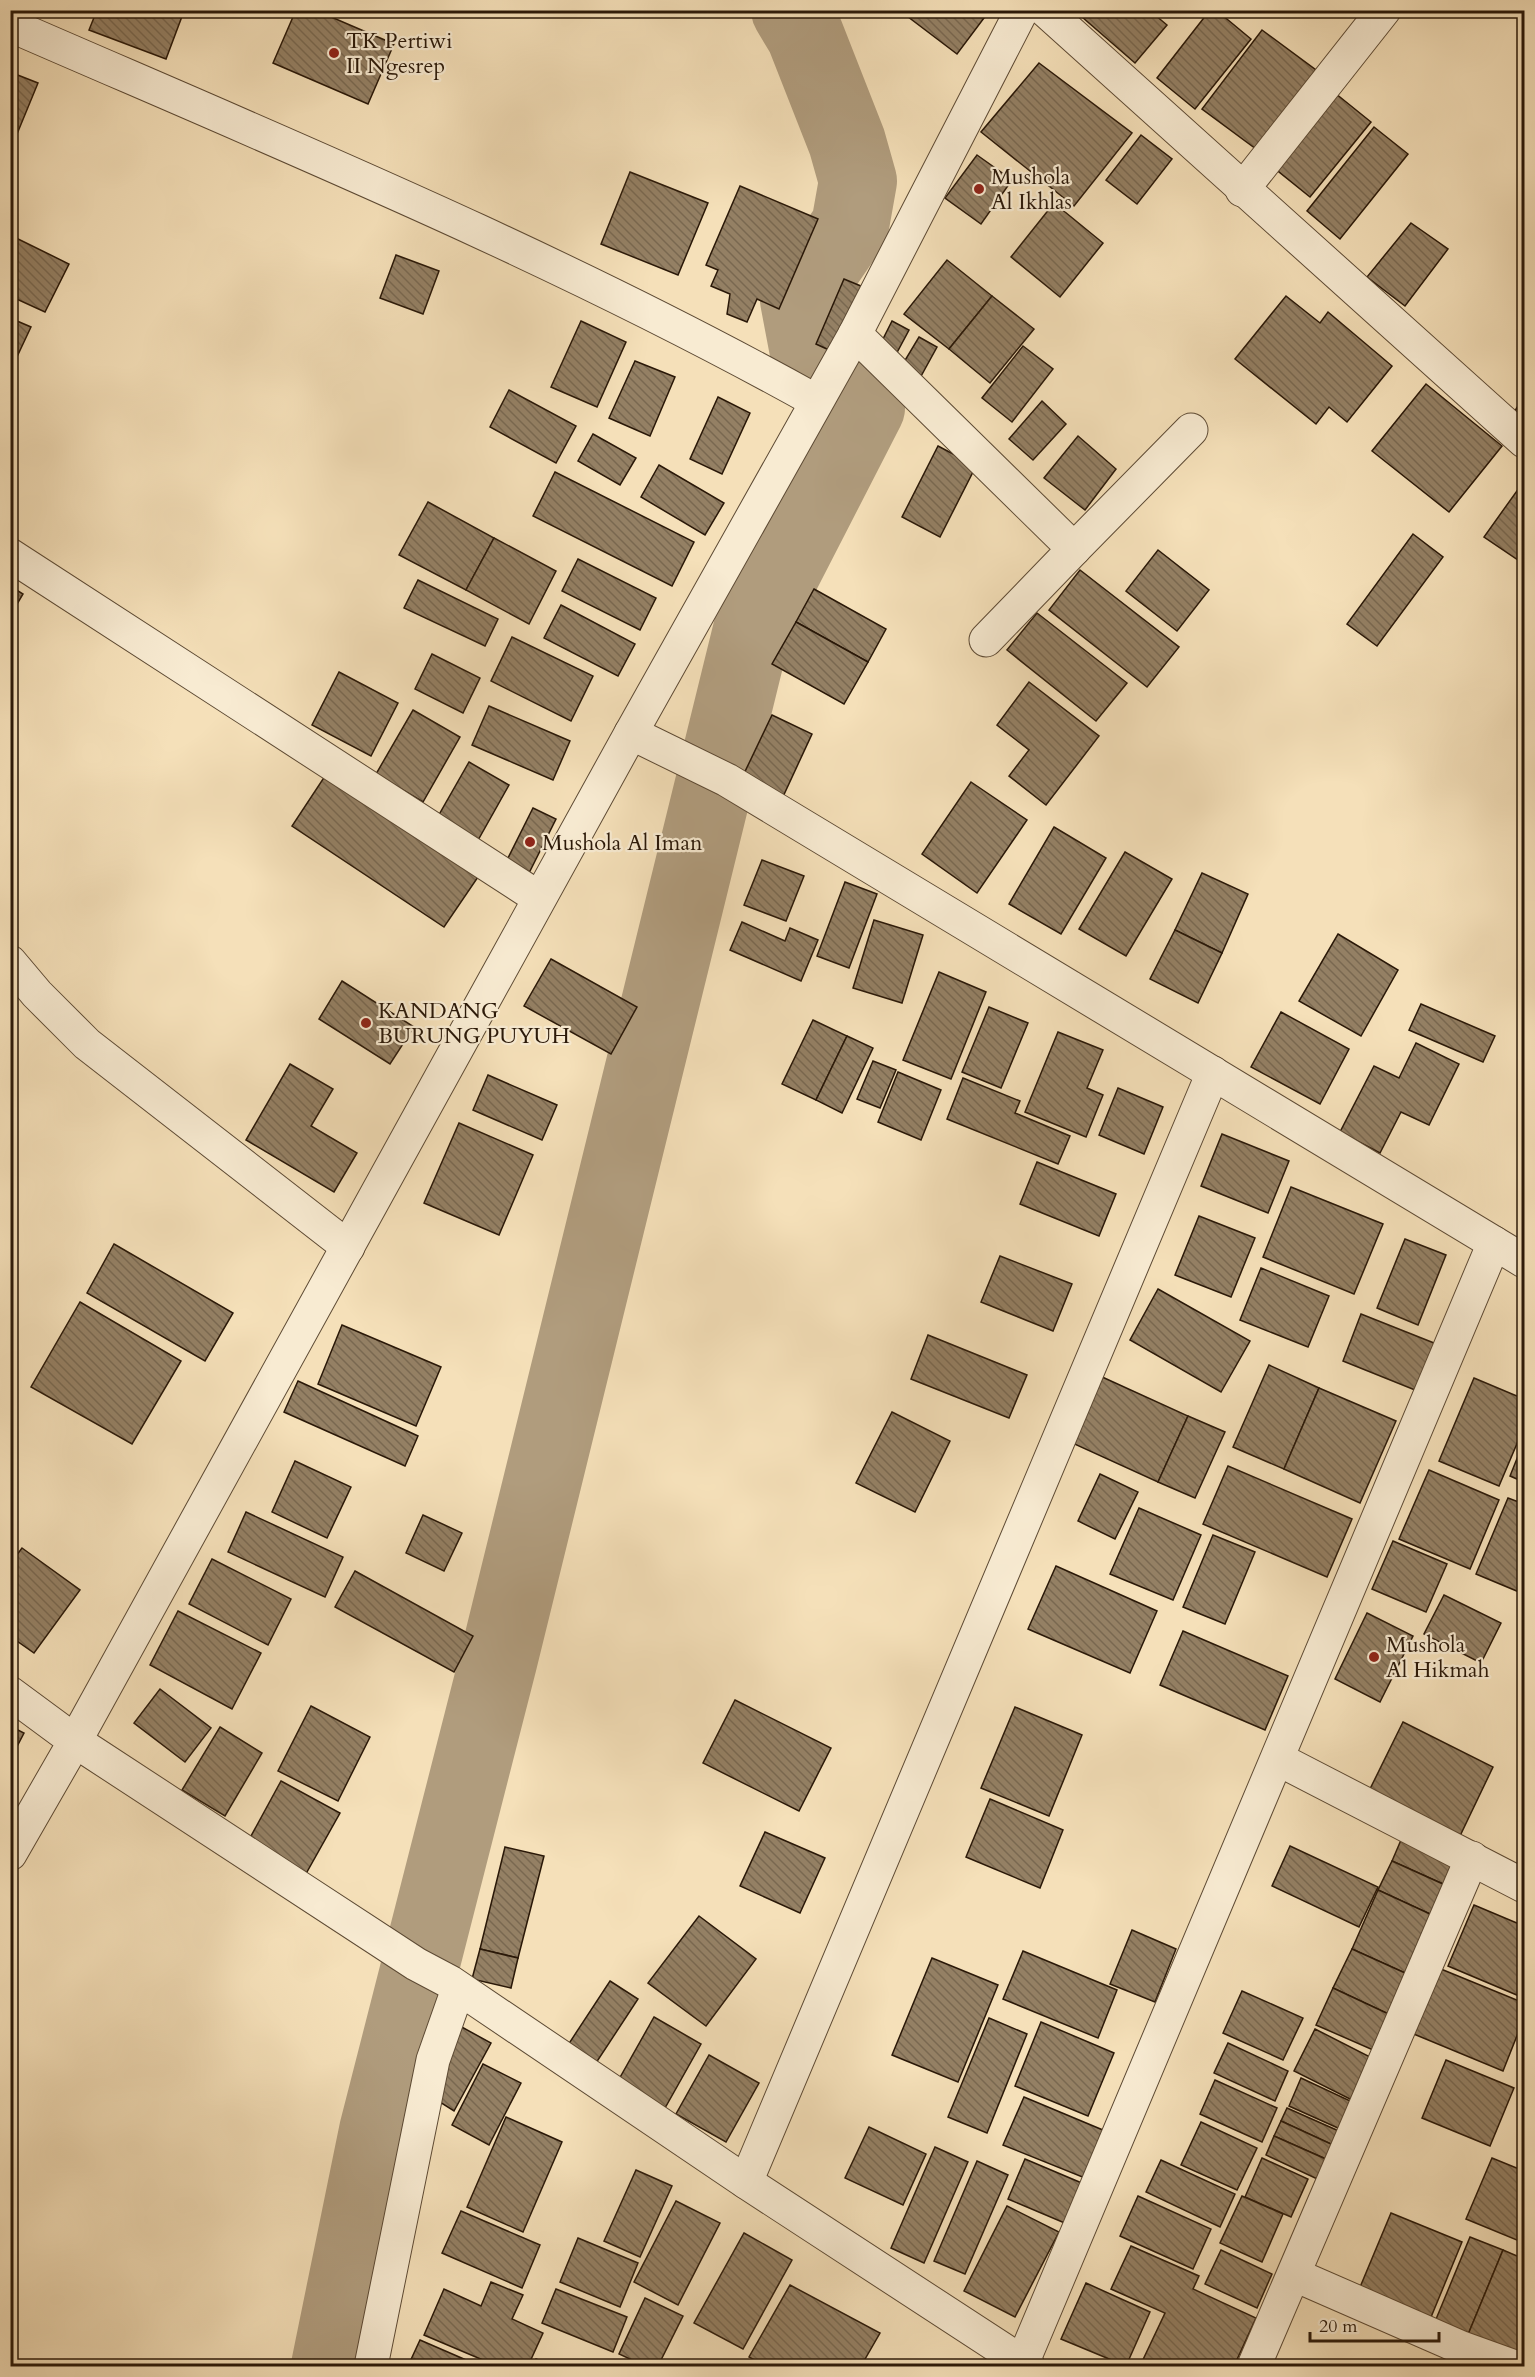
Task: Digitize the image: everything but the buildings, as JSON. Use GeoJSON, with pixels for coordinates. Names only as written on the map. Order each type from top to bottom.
{"type":"FeatureCollection","features":[{"type":"Feature","properties":{"kind":"street"},"geometry":{"type":"LineString","coordinates":[[10,1854],[75,1741],[539,898],[851,340],[1022,10]]}},
{"type":"Feature","properties":{"kind":"street"},"geometry":{"type":"LineString","coordinates":[[1046,10],[1242,190],[1524,441]]}},
{"type":"Feature","properties":{"kind":"street"},"geometry":{"type":"LineString","coordinates":[[1242,190],[1384,10]]}},
{"type":"Feature","properties":{"kind":"street"},"geometry":{"type":"LineString","coordinates":[[10,24],[551,266],[733,356],[820,395]]}},
{"type":"Feature","properties":{"kind":"street"},"geometry":{"type":"LineString","coordinates":[[851,340],[1074,549]]}},
{"type":"Feature","properties":{"kind":"street"},"geometry":{"type":"LineString","coordinates":[[986,640],[1191,430]]}},
{"type":"Feature","properties":{"kind":"street"},"geometry":{"type":"LineString","coordinates":[[10,555],[539,898]]}},
{"type":"Feature","properties":{"kind":"street"},"geometry":{"type":"LineString","coordinates":[[10,1693],[75,1741],[416,1964],[454,1985],[1024,2366],[1278,1760],[1514,1248],[1213,1073],[727,780],[631,733]]}},
{"type":"Feature","properties":{"kind":"street"},"geometry":{"type":"LineString","coordinates":[[10,962],[37,994],[87,1044],[348,1246]]}},
{"type":"Feature","properties":{"kind":"street"},"geometry":{"type":"LineString","coordinates":[[746,2182],[1213,1073]]}},
{"type":"Feature","properties":{"kind":"street"},"geometry":{"type":"LineString","coordinates":[[1278,1760],[1524,1886]]}},
{"type":"Feature","properties":{"kind":"street"},"geometry":{"type":"LineString","coordinates":[[1254,2367],[1472,1858]]}},
{"type":"Feature","properties":{"kind":"street"},"geometry":{"type":"LineString","coordinates":[[371,2367],[433,2060],[454,1985]]}},
{"type":"Feature","properties":{"kind":"street"},"geometry":{"type":"LineString","coordinates":[[1295,2275],[1462,2348],[1512,2367]]}},
{"type":"Feature","properties":{"kind":"waterway"},"geometry":{"type":"LineString","coordinates":[[330,2366],[378,2131],[498,1662],[752,630],[866,408],[810,358],[799,300],[850,226],[858,181],[847,142],[805,35],[790,10]]}},
{"type":"Feature","properties":{"kind":"place","name":"TK Pertiwi II Ngesrep"},"geometry":{"type":"Point","coordinates":[334,53]}},
{"type":"Feature","properties":{"kind":"place","name":"Mushola Al Ikhlas"},"geometry":{"type":"Point","coordinates":[979,189]}},
{"type":"Feature","properties":{"kind":"place","name":"Mushola Al Iman"},"geometry":{"type":"Point","coordinates":[530,842]}},
{"type":"Feature","properties":{"kind":"place","name":"KANDANG BURUNG PUYUH"},"geometry":{"type":"Point","coordinates":[366,1023]}},
{"type":"Feature","properties":{"kind":"place","name":"Mushola Al Hikmah"},"geometry":{"type":"Point","coordinates":[1374,1657]}}]}
